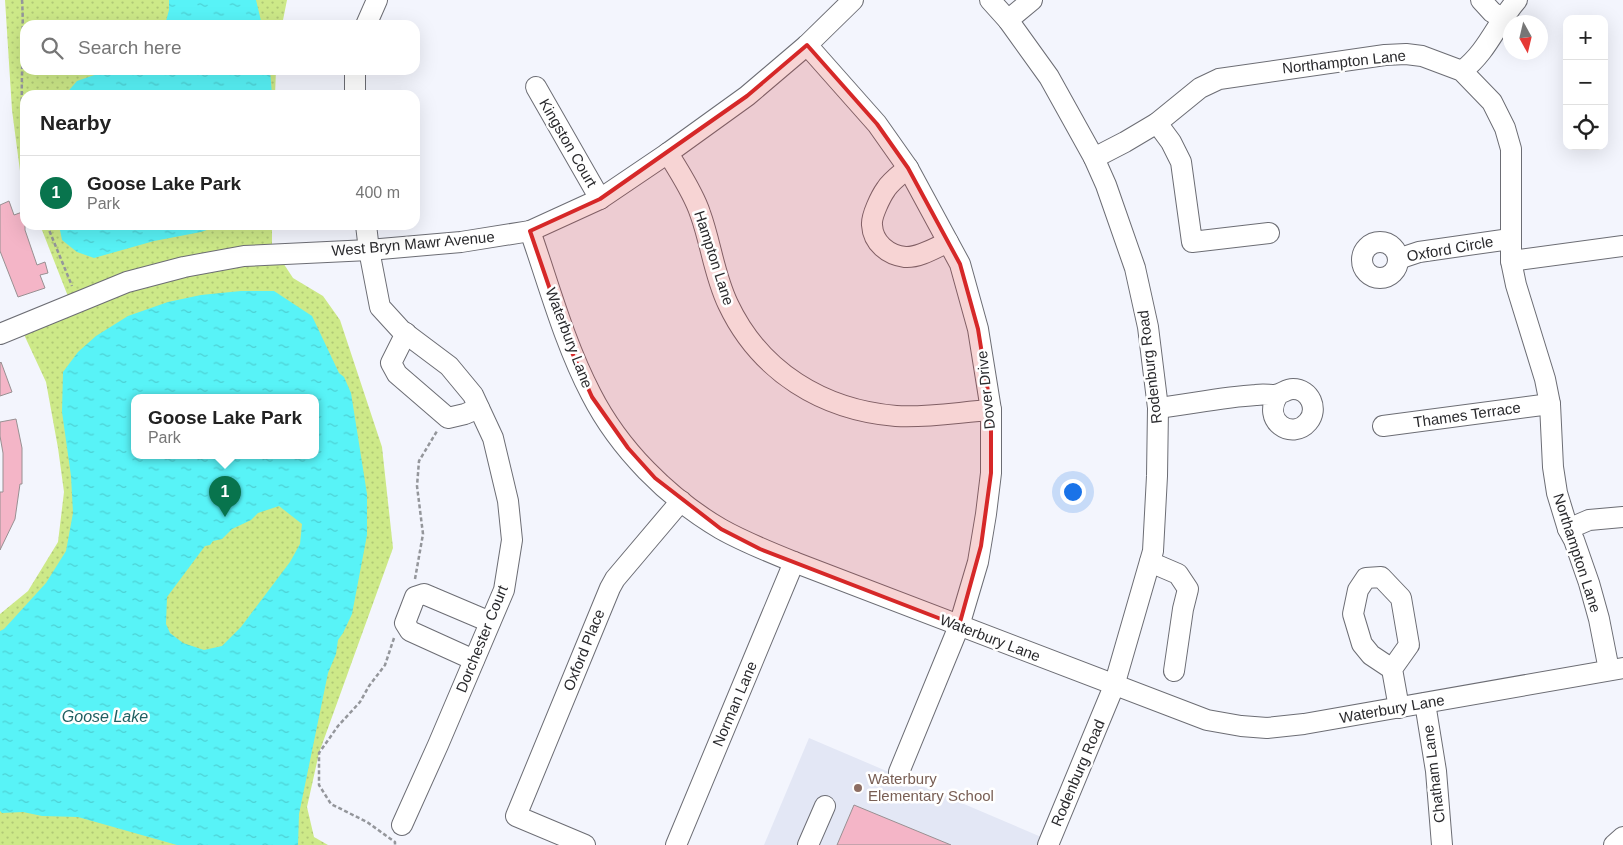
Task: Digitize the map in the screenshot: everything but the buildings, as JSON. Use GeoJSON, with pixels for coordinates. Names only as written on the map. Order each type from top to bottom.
{"type":"FeatureCollection","features":[{"type":"Feature","properties":{"kind":"street"},"geometry":{"type":"LineString","coordinates":[[368,20],[377,0]]}},
{"type":"Feature","properties":{"kind":"street","name":"West Bryn Mawr Avenue"},"geometry":{"type":"LineString","coordinates":[[0,334],[127,282],[184,267],[244,256],[369,250],[461,242],[530,231],[600,199],[668,153],[747,96],[807,44],[853,0]]}},
{"type":"Feature","properties":{"kind":"street","name":"Rodenburg Road"},"geometry":{"type":"LineString","coordinates":[[990,0],[1008,20],[1049,77],[1094,158],[1119,218],[1135,268],[1148,327],[1158,408],[1157,476],[1150,562],[1114,686],[1048,845]]}},
{"type":"Feature","properties":{"kind":"street"},"geometry":{"type":"LineString","coordinates":[[1008,20],[1032,0]]}},
{"type":"Feature","properties":{"kind":"street"},"geometry":{"type":"LineString","coordinates":[[1462,71],[1475,61],[1503,19],[1492,12],[1481,0]]}},
{"type":"Feature","properties":{"kind":"street"},"geometry":{"type":"LineString","coordinates":[[1506,15],[1517,0]]}},
{"type":"Feature","properties":{"kind":"street","name":"Dover Drive"},"geometry":{"type":"LineString","coordinates":[[807,44],[877,124],[908,168],[960,264],[978,329],[991,410],[991,473],[978,562],[959,626],[899,772]]}},
{"type":"Feature","properties":{"kind":"street","name":"Northampton Lane"},"geometry":{"type":"LineString","coordinates":[[1094,158],[1157,123],[1200,88],[1228,77],[1385,55],[1406,54],[1431,58],[1462,71],[1492,102],[1505,128],[1511,149],[1510,239]]}},
{"type":"Feature","properties":{"kind":"street"},"geometry":{"type":"LineString","coordinates":[[355,75],[355,90]]}},
{"type":"Feature","properties":{"kind":"street","name":"Kingston Court"},"geometry":{"type":"LineString","coordinates":[[536,87],[600,199]]}},
{"type":"Feature","properties":{"kind":"street"},"geometry":{"type":"LineString","coordinates":[[1157,123],[1171,142],[1181,162],[1192,242],[1269,232]]}},
{"type":"Feature","properties":{"kind":"street","name":"Hampton Lane"},"geometry":{"type":"LineString","coordinates":[[668,153],[700,212],[716,275],[727,304],[748,338],[782,375],[830,402],[869,413],[907,416],[991,410]]}},
{"type":"Feature","properties":{"kind":"street"},"geometry":{"type":"LineString","coordinates":[[908,168],[886,188],[876,207],[871,224],[878,244],[890,253],[906,257],[920,254],[948,242]]}},
{"type":"Feature","properties":{"kind":"street","name":"Dorchester Court"},"geometry":{"type":"LineString","coordinates":[[367,230],[380,307],[406,333],[449,366],[473,395],[493,438],[508,501],[512,540],[504,590],[402,825]]}},
{"type":"Feature","properties":{"kind":"street","name":"Waterbury Lane"},"geometry":{"type":"LineString","coordinates":[[530,231],[570,348],[592,397],[609,423],[655,478],[681,501],[721,529],[760,549],[1114,686],[1207,720],[1241,726],[1267,728],[1304,724],[1616,669]]}},
{"type":"Feature","properties":{"kind":"street","name":"Oxford Circle"},"geometry":{"type":"LineString","coordinates":[[1398,259],[1419,252],[1510,239],[1511,261]]}},
{"type":"Feature","properties":{"kind":"street"},"geometry":{"type":"LineString","coordinates":[[1511,261],[1623,246]]}},
{"type":"Feature","properties":{"kind":"street","name":"Northampton Lane"},"geometry":{"type":"LineString","coordinates":[[1511,261],[1516,285],[1545,379],[1550,404],[1553,467],[1557,493],[1568,529],[1574,540],[1589,583],[1616,669]]}},
{"type":"Feature","properties":{"kind":"street"},"geometry":{"type":"LineString","coordinates":[[406,333],[390,363],[397,374],[448,418],[479,408]]}},
{"type":"Feature","properties":{"kind":"street"},"geometry":{"type":"LineString","coordinates":[[1158,408],[1258,394],[1278,395]]}},
{"type":"Feature","properties":{"kind":"street","name":"Thames Terrace"},"geometry":{"type":"LineString","coordinates":[[1383,426],[1550,404]]}},
{"type":"Feature","properties":{"kind":"street","name":"Oxford Place"},"geometry":{"type":"LineString","coordinates":[[585,845],[516,816],[614,579],[681,501]]}},
{"type":"Feature","properties":{"kind":"street"},"geometry":{"type":"LineString","coordinates":[[1568,529],[1589,520],[1623,517]]}},
{"type":"Feature","properties":{"kind":"street","name":"Norman Lane"},"geometry":{"type":"LineString","coordinates":[[676,845],[794,562]]}},
{"type":"Feature","properties":{"kind":"street"},"geometry":{"type":"LineString","coordinates":[[1150,562],[1178,574],[1188,589],[1183,609],[1174,671]]}},
{"type":"Feature","properties":{"kind":"street"},"geometry":{"type":"LineString","coordinates":[[1392,669],[1409,645],[1401,598],[1381,577],[1366,578],[1358,590],[1353,614],[1362,644],[1371,654],[1392,669],[1399,708]]}},
{"type":"Feature","properties":{"kind":"street"},"geometry":{"type":"LineString","coordinates":[[474,660],[410,631],[405,623],[416,596],[424,594],[490,622]]}},
{"type":"Feature","properties":{"kind":"street","name":"Chatham Lane"},"geometry":{"type":"LineString","coordinates":[[1425,703],[1436,771],[1442,845]]}},
{"type":"Feature","properties":{"kind":"street"},"geometry":{"type":"LineString","coordinates":[[808,845],[825,806]]}},
{"type":"Feature","properties":{"kind":"street"},"geometry":{"type":"LineString","coordinates":[[1614,845],[1623,837]]}},
{"type":"Feature","properties":{"kind":"path"},"geometry":{"type":"LineString","coordinates":[[22,0],[23,20]]}},
{"type":"Feature","properties":{"kind":"path"},"geometry":{"type":"LineString","coordinates":[[23,75],[23,90]]}},
{"type":"Feature","properties":{"kind":"path"},"geometry":{"type":"LineString","coordinates":[[48,230],[79,301]]}},
{"type":"Feature","properties":{"kind":"path"},"geometry":{"type":"LineString","coordinates":[[413,584],[423,534],[417,486],[419,462],[440,426]]}},
{"type":"Feature","properties":{"kind":"path"},"geometry":{"type":"LineString","coordinates":[[394,637],[385,665],[369,686],[360,702],[338,726],[319,753],[319,785],[331,804],[367,822],[396,842],[395,845]]}},
{"type":"Feature","properties":{"kind":"highlighted area"},"geometry":{"type":"Polygon","coordinates":[[[807,45],[877,124],[908,168],[960,264],[978,329],[991,410],[991,473],[981,546],[959,626],[760,549],[721,529],[655,478],[628,448],[592,397],[570,348],[530,231],[600,199],[747,96],[807,45]]]}},
{"type":"Feature","properties":{"kind":"shaded area","name":"Waterbury Elementary School"},"geometry":{"type":"Polygon","coordinates":[[[809,738],[1046,839],[1043,845],[764,845],[809,738]]]}},
{"type":"Feature","properties":{"kind":"green space"},"geometry":{"type":"Polygon","coordinates":[[[5,0],[287,0],[283,20],[20,20],[20,75],[276,75],[275,90],[20,90],[20,171],[12,110],[5,0]]]}},
{"type":"Feature","properties":{"kind":"green space","name":"Goose Lake"},"geometry":{"type":"Polygon","coordinates":[[[42,230],[272,230],[272,246],[293,278],[323,296],[340,320],[382,447],[393,548],[319,753],[307,807],[314,837],[328,845],[0,845],[0,614],[28,591],[58,542],[64,492],[46,382],[20,326],[71,304],[42,230]]]}},
{"type":"Feature","properties":{"kind":"water"},"geometry":{"type":"Polygon","coordinates":[[[169,0],[256,0],[261,20],[166,20],[169,0]]]}},
{"type":"Feature","properties":{"kind":"water"},"geometry":{"type":"Polygon","coordinates":[[[94,75],[270,75],[272,90],[69,90],[77,81],[94,75]]]}},
{"type":"Feature","properties":{"kind":"water"},"geometry":{"type":"Polygon","coordinates":[[[60,230],[207,230],[154,241],[94,258],[77,252],[62,240],[60,230]]]}},
{"type":"Feature","properties":{"kind":"water","name":"Goose Lake"},"geometry":{"type":"Polygon","coordinates":[[[241,291],[274,291],[312,316],[339,373],[344,377],[351,393],[367,494],[367,535],[352,614],[338,640],[336,654],[328,673],[299,814],[298,845],[177,845],[78,817],[42,816],[23,812],[2,813],[0,811],[0,631],[4,629],[46,583],[66,551],[73,513],[71,476],[62,412],[63,372],[78,352],[96,336],[128,316],[168,302],[201,295],[241,291]],[[279,506],[258,513],[251,520],[232,529],[222,539],[213,541],[210,545],[205,546],[167,597],[166,624],[170,633],[183,643],[204,650],[222,646],[241,627],[290,562],[300,544],[302,524],[279,506]]]}},
{"type":"Feature","properties":{"kind":"place","name":"Goose Lake Park"},"geometry":{"type":"Point","coordinates":[225,517]}},
{"type":"Feature","properties":{"kind":"place","name":"Waterbury Elementary School"},"geometry":{"type":"Point","coordinates":[858,788]}}]}
